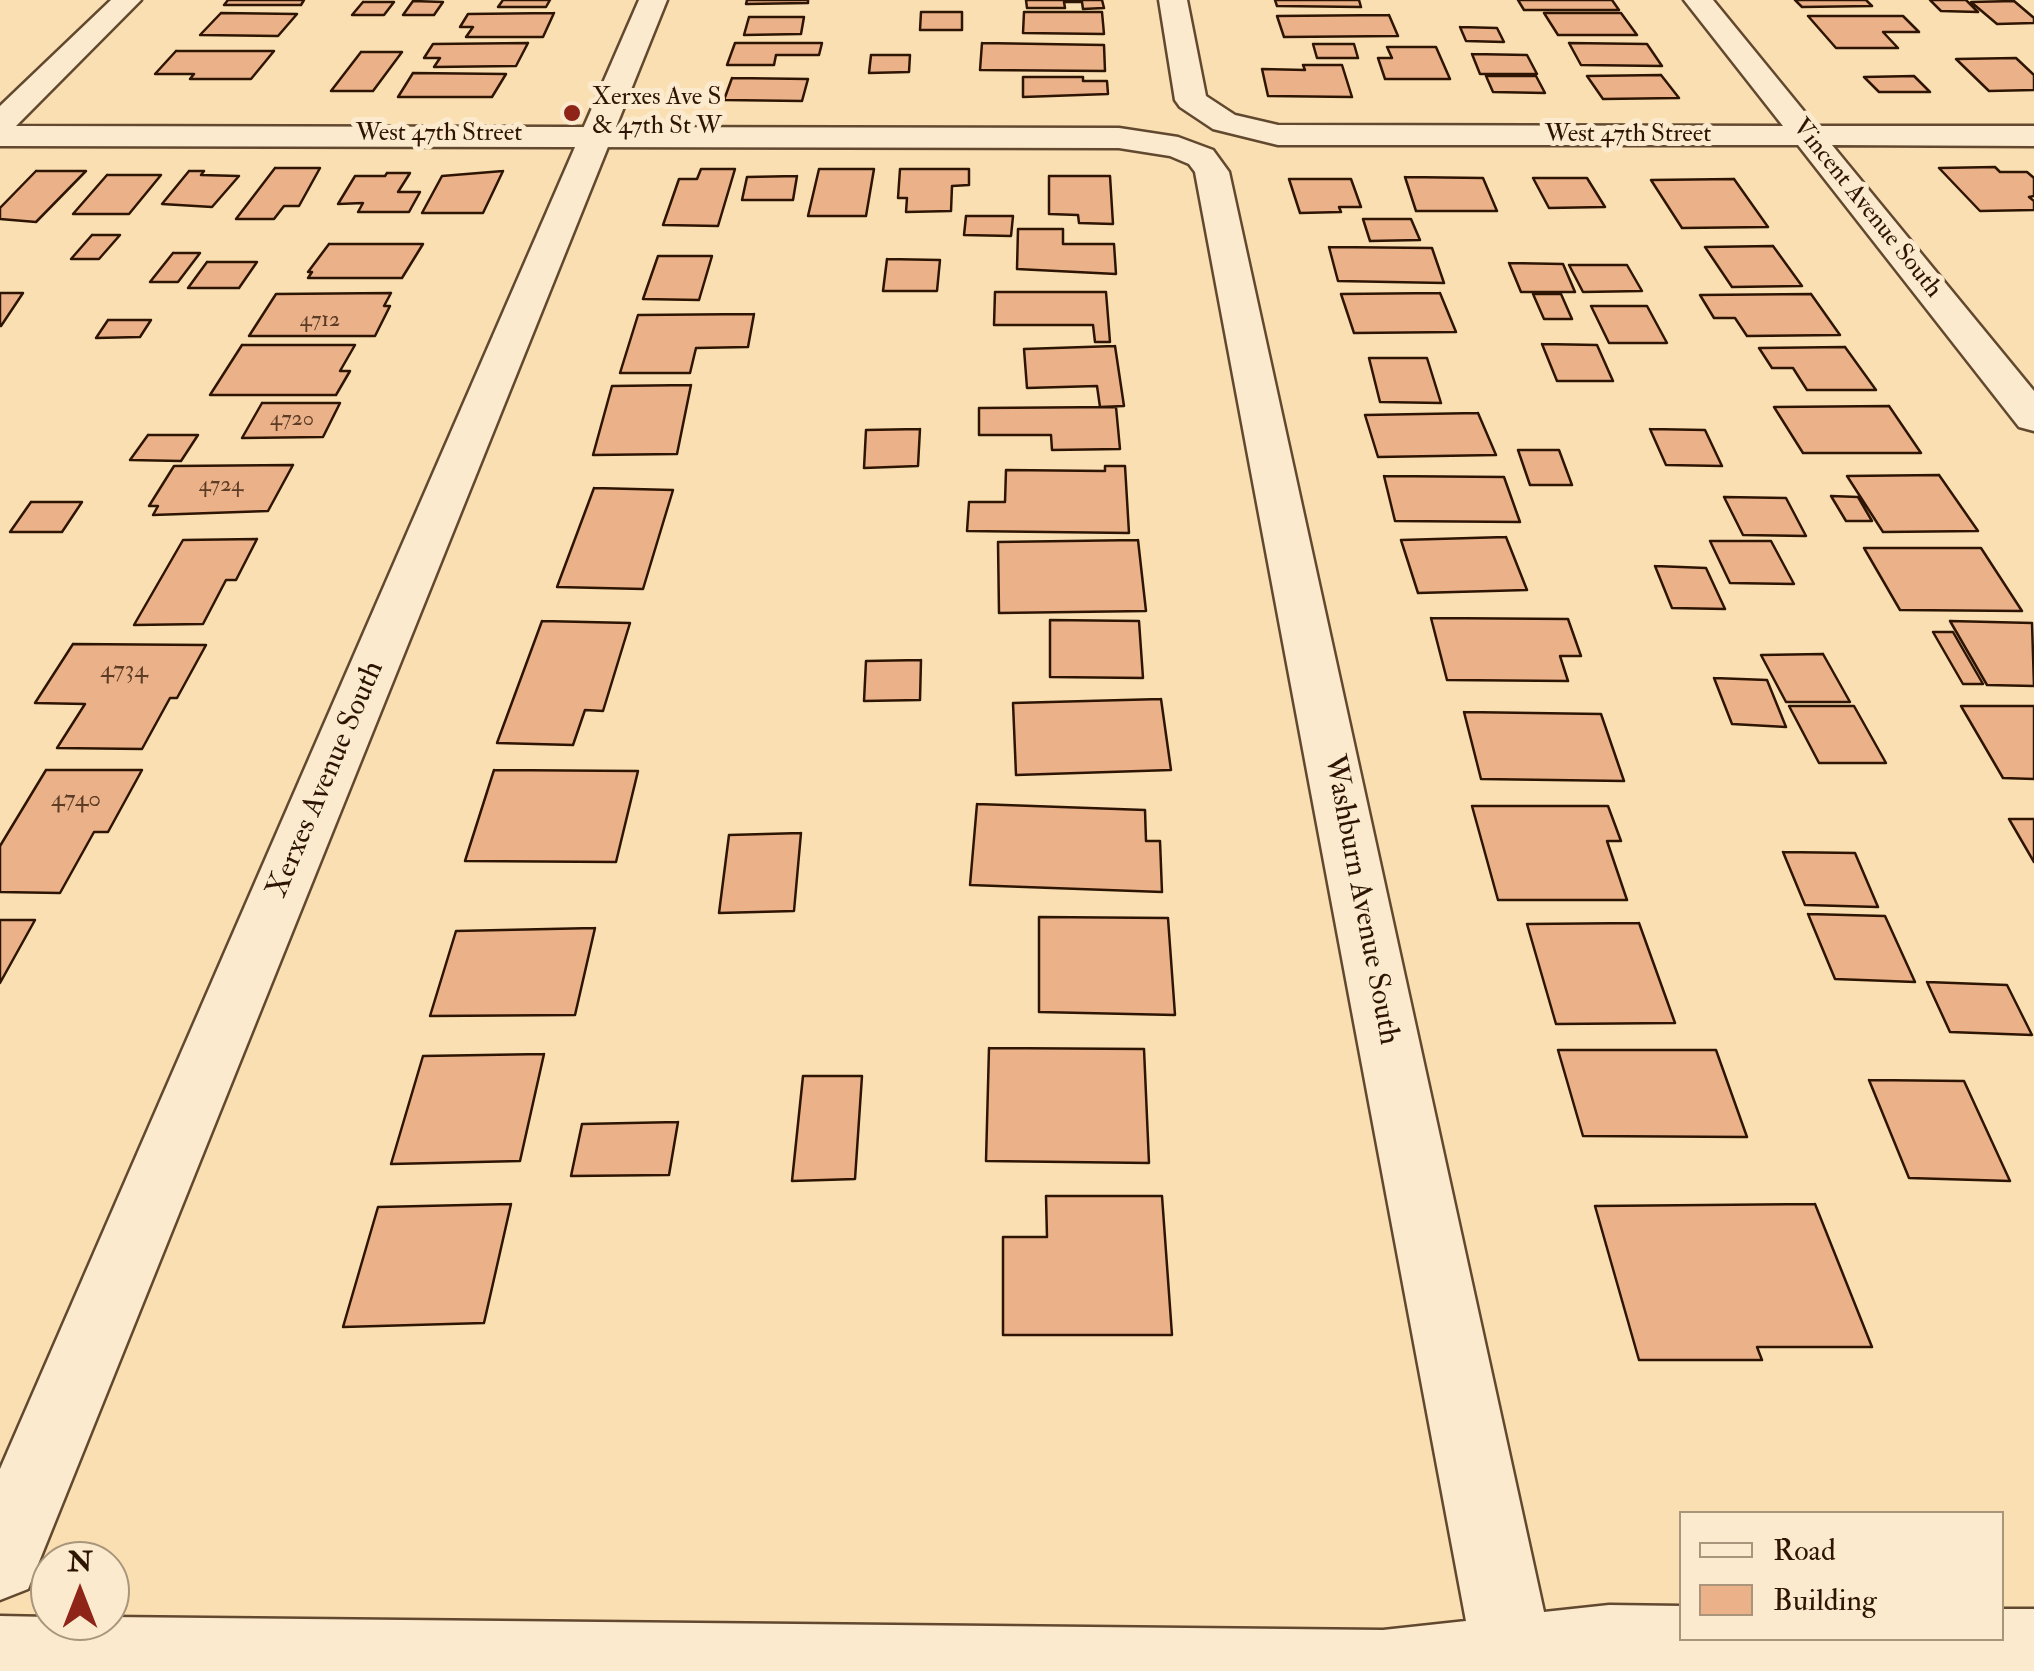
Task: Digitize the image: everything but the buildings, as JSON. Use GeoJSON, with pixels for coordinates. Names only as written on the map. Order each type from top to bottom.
{"type":"FeatureCollection","features":[{"type":"Feature","properties":{"kind":"street"},"geometry":{"type":"LineString","coordinates":[[0,124],[128,0]]}},
{"type":"Feature","properties":{"kind":"street","name":"Xerxes Avenue South"},"geometry":{"type":"LineString","coordinates":[[0,1560],[652,0]]}},
{"type":"Feature","properties":{"kind":"street","name":"Washburn Avenue South"},"geometry":{"type":"LineString","coordinates":[[1173,0],[1191,100],[1204,112],[1201,157],[1212,172],[1515,1665]]}},
{"type":"Feature","properties":{"kind":"street","name":"Vincent Avenue South"},"geometry":{"type":"LineString","coordinates":[[1698,0],[2034,418]]}},
{"type":"Feature","properties":{"kind":"street","name":"West 47th Street"},"geometry":{"type":"LineString","coordinates":[[0,136],[2034,136]]}},
{"type":"Feature","properties":{"kind":"street"},"geometry":{"type":"LineString","coordinates":[[0,1657],[1384,1671],[1515,1665],[1608,1646],[2034,1650]]}},
{"type":"Feature","properties":{"kind":"place","name":"Xerxes Ave S & 47th St W"},"geometry":{"type":"Point","coordinates":[572,113]}}]}
